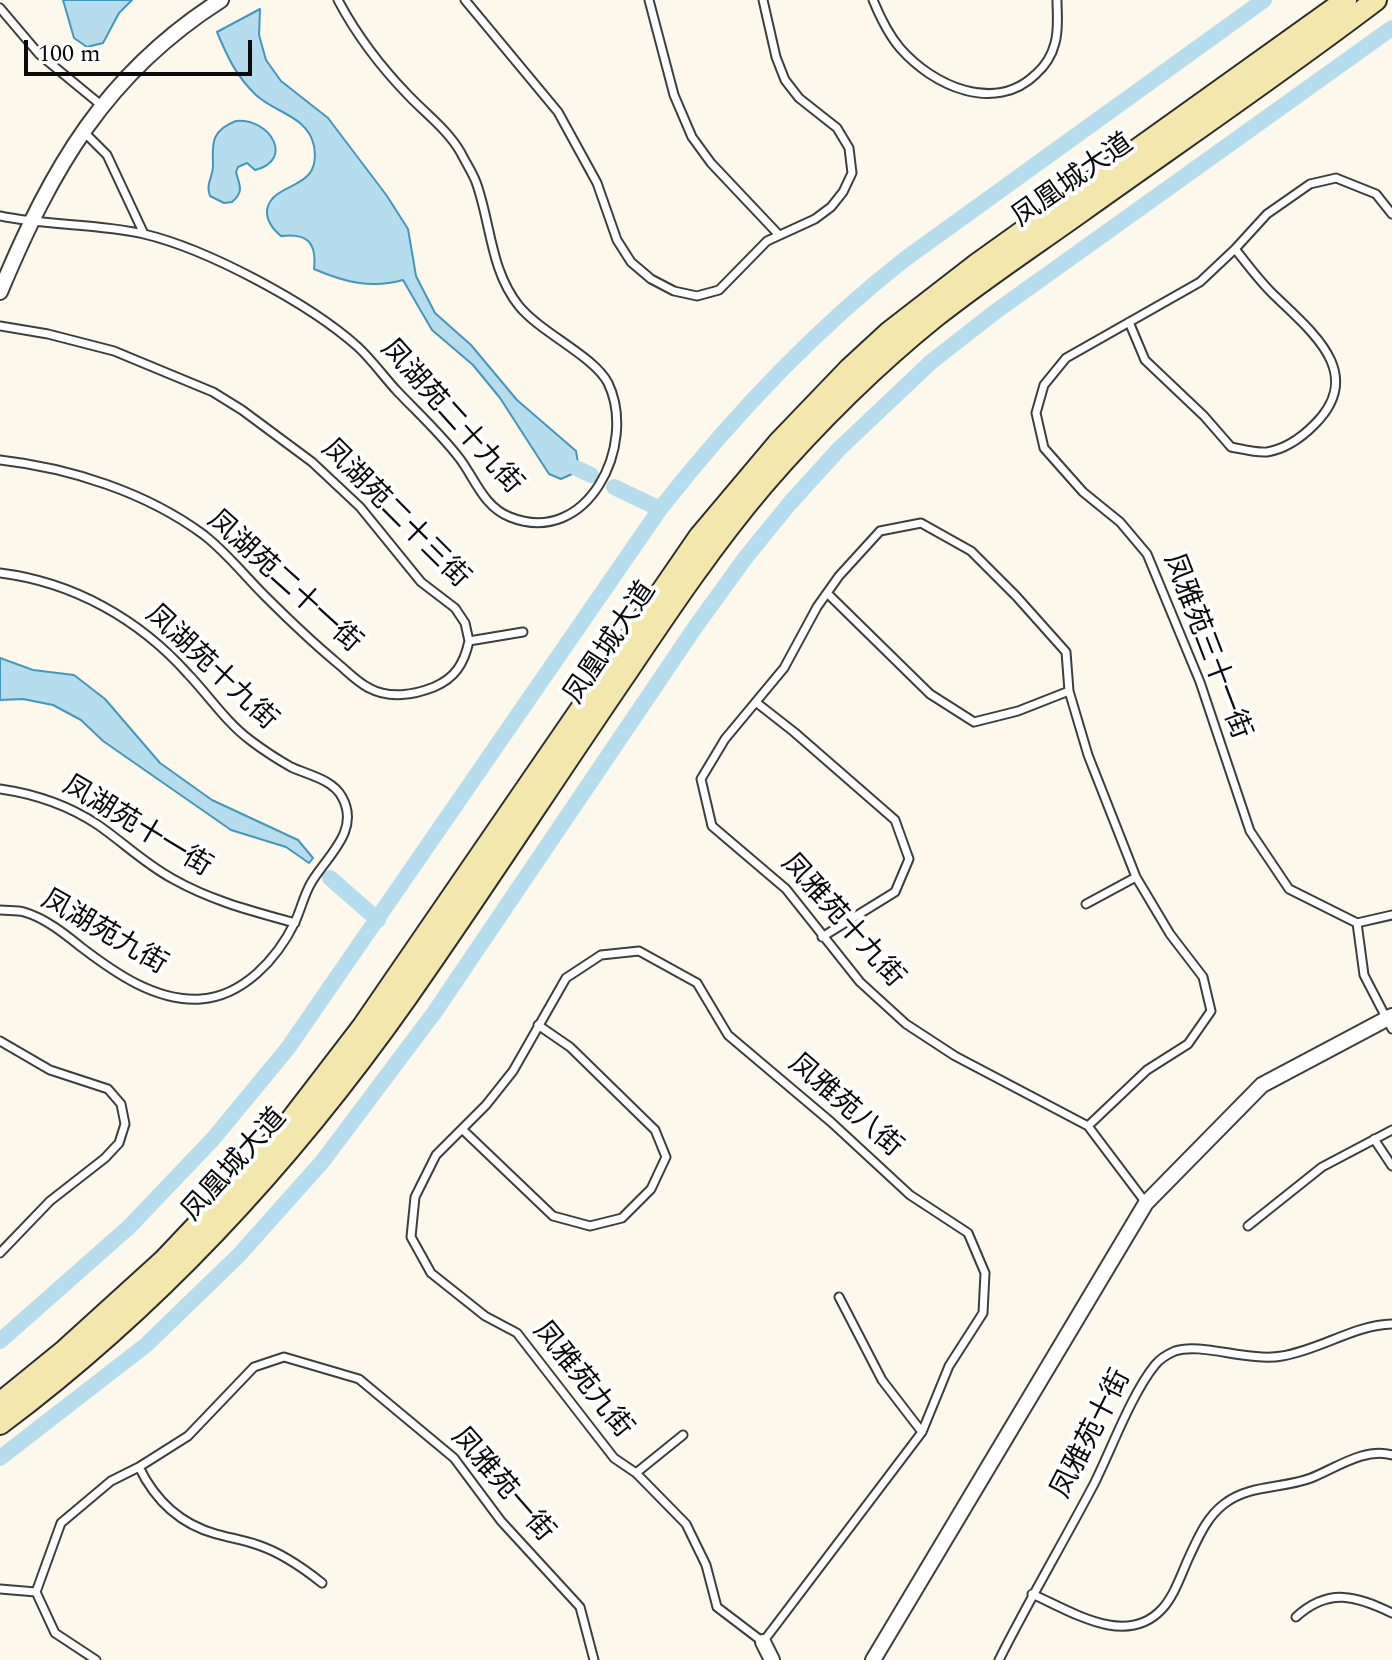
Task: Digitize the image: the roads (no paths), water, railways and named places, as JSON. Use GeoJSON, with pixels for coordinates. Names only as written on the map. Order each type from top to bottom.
{"type":"FeatureCollection","features":[{"type":"Feature","properties":{"kind":"main road","name":"凤凰城大道"},"geometry":{"type":"LineString","coordinates":[[0,1403],[65,1350],[163,1261],[287,1125],[363,1026],[699,537],[735,491],[817,401],[888,333],[977,264],[1346,0]]}},
{"type":"Feature","properties":{"kind":"main road","name":"凤凰城大道"},"geometry":{"type":"LineString","coordinates":[[0,1424],[68,1371],[169,1279],[262,1183],[297,1141],[408,995],[704,561],[749,501],[816,427],[880,365],[955,301],[1376,0]]}},
{"type":"Feature","properties":{"kind":"street"},"geometry":{"type":"LineString","coordinates":[[0,292],[33,220],[82,130],[143,59],[168,37],[221,0]]}},
{"type":"Feature","properties":{"kind":"street"},"geometry":{"type":"LineString","coordinates":[[873,1660],[1146,1203],[1262,1085],[1390,1021]]}},
{"type":"Feature","properties":{"kind":"street"},"geometry":{"type":"LineString","coordinates":[[763,1642],[772,1660]]}},
{"type":"Feature","properties":{"kind":"lane","name":"凤湖苑二十九街"},"geometry":{"type":"LineString","coordinates":[[0,216],[144,234],[197,253],[258,281],[309,312],[357,347],[459,458],[491,505],[510,517],[549,523],[567,515],[587,501],[607,476],[618,426],[607,380],[545,331],[519,306],[500,271],[475,181],[458,149],[369,51],[338,0]]}},
{"type":"Feature","properties":{"kind":"lane"},"geometry":{"type":"LineString","coordinates":[[465,0],[558,112],[597,183],[617,240],[631,262],[651,279],[674,291],[697,296],[719,290],[767,241],[815,219],[831,207],[852,173],[849,148],[837,128],[799,98],[785,80],[772,44],[763,0]]}},
{"type":"Feature","properties":{"kind":"lane"},"geometry":{"type":"LineString","coordinates":[[649,0],[674,95],[692,137],[711,163],[779,235]]}},
{"type":"Feature","properties":{"kind":"lane"},"geometry":{"type":"LineString","coordinates":[[873,0],[881,21],[901,49],[926,71],[955,87],[979,94],[1004,93],[1026,84],[1045,66],[1055,44],[1057,0]]}},
{"type":"Feature","properties":{"kind":"lane"},"geometry":{"type":"LineString","coordinates":[[0,8],[39,54],[101,105]]}},
{"type":"Feature","properties":{"kind":"lane"},"geometry":{"type":"LineString","coordinates":[[82,130],[107,155],[144,234]]}},
{"type":"Feature","properties":{"kind":"lane","name":"凤雅苑三十一街"},"geometry":{"type":"LineString","coordinates":[[1357,923],[1289,889],[1250,831],[1200,682],[1147,554],[1120,522],[1083,492],[1044,448],[1036,413],[1044,385],[1066,358],[1200,282],[1267,214],[1310,184],[1336,178],[1376,194],[1392,214]]}},
{"type":"Feature","properties":{"kind":"lane"},"geometry":{"type":"LineString","coordinates":[[1129,322],[1145,360],[1204,416],[1231,447],[1267,452],[1301,438],[1329,410],[1333,399],[1337,387],[1329,355],[1313,331],[1271,293],[1235,249]]}},
{"type":"Feature","properties":{"kind":"lane","name":"凤湖苑二十三街"},"geometry":{"type":"LineString","coordinates":[[0,326],[48,334],[114,351],[213,392],[242,410],[312,462],[360,507],[421,582],[455,608],[465,623],[469,641]]}},
{"type":"Feature","properties":{"kind":"lane","name":"凤湖苑二十一街"},"geometry":{"type":"LineString","coordinates":[[0,460],[52,468],[99,482],[138,498],[203,534],[323,651],[370,689],[394,695],[418,693],[441,684],[455,674],[465,659],[469,641]]}},
{"type":"Feature","properties":{"kind":"lane","name":"凤雅苑十九街"},"geometry":{"type":"LineString","coordinates":[[921,523],[971,551],[1066,652],[1069,691],[1088,755],[1136,877],[1170,934],[1203,977],[1211,1011],[1188,1044],[1147,1070],[1088,1126],[955,1056],[906,1024],[860,982],[786,889],[712,826],[701,779],[725,739],[784,668],[827,593],[880,531],[921,523]]}},
{"type":"Feature","properties":{"kind":"lane","name":"凤湖苑十九街"},"geometry":{"type":"LineString","coordinates":[[0,573],[33,577],[68,589],[102,605],[133,625],[163,648],[248,739],[290,766],[330,784],[342,797],[347,814],[346,832],[312,883],[295,923]]}},
{"type":"Feature","properties":{"kind":"lane"},"geometry":{"type":"LineString","coordinates":[[827,593],[930,694],[974,722],[1018,711],[1069,691]]}},
{"type":"Feature","properties":{"kind":"lane"},"geometry":{"type":"LineString","coordinates":[[469,641],[523,632]]}},
{"type":"Feature","properties":{"kind":"lane"},"geometry":{"type":"LineString","coordinates":[[757,703],[895,820],[909,859],[895,892],[822,937]]}},
{"type":"Feature","properties":{"kind":"lane","name":"凤湖苑十一街"},"geometry":{"type":"LineString","coordinates":[[0,789],[38,796],[76,813],[141,860],[209,897],[237,908],[295,923]]}},
{"type":"Feature","properties":{"kind":"lane"},"geometry":{"type":"LineString","coordinates":[[1086,904],[1136,877]]}},
{"type":"Feature","properties":{"kind":"lane","name":"凤湖苑九街"},"geometry":{"type":"LineString","coordinates":[[0,910],[24,912],[60,930],[96,958],[152,992],[178,999],[204,999],[228,992],[251,979],[269,961],[295,923]]}},
{"type":"Feature","properties":{"kind":"lane"},"geometry":{"type":"LineString","coordinates":[[1390,1021],[1364,975],[1357,923],[1392,915]]}},
{"type":"Feature","properties":{"kind":"lane","name":"凤雅苑八街"},"geometry":{"type":"LineString","coordinates":[[538,1025],[566,978],[601,955],[639,951],[697,983],[728,1035],[831,1122],[910,1195],[968,1233],[985,1273],[983,1313],[949,1366],[922,1432],[763,1642]]}},
{"type":"Feature","properties":{"kind":"lane"},"geometry":{"type":"LineString","coordinates":[[463,1130],[553,1216],[590,1226],[622,1218],[651,1189],[666,1157],[655,1130],[570,1047],[538,1025]]}},
{"type":"Feature","properties":{"kind":"lane","name":"凤雅苑九街"},"geometry":{"type":"LineString","coordinates":[[538,1025],[513,1071],[463,1130],[436,1155],[415,1197],[411,1237],[431,1273],[485,1316],[517,1333],[614,1458],[636,1473],[686,1524],[706,1565],[717,1607],[763,1642]]}},
{"type":"Feature","properties":{"kind":"lane"},"geometry":{"type":"LineString","coordinates":[[0,1041],[50,1070],[108,1089],[121,1104],[125,1124],[119,1143],[105,1158],[50,1201],[0,1253]]}},
{"type":"Feature","properties":{"kind":"lane"},"geometry":{"type":"LineString","coordinates":[[1088,1126],[1146,1203]]}},
{"type":"Feature","properties":{"kind":"lane"},"geometry":{"type":"LineString","coordinates":[[1248,1226],[1322,1167],[1392,1130]]}},
{"type":"Feature","properties":{"kind":"lane"},"geometry":{"type":"LineString","coordinates":[[1374,1139],[1392,1166]]}},
{"type":"Feature","properties":{"kind":"lane"},"geometry":{"type":"LineString","coordinates":[[839,1297],[882,1380],[922,1432]]}},
{"type":"Feature","properties":{"kind":"lane","name":"凤雅苑十街"},"geometry":{"type":"LineString","coordinates":[[999,1660],[1157,1362],[1174,1351],[1195,1348],[1247,1358],[1278,1357],[1309,1351],[1365,1328],[1392,1324]]}},
{"type":"Feature","properties":{"kind":"lane","name":"凤雅苑一街"},"geometry":{"type":"LineString","coordinates":[[36,1592],[61,1523],[111,1481],[188,1436],[254,1367],[284,1357],[359,1379],[454,1458],[501,1521],[580,1607],[594,1660]]}},
{"type":"Feature","properties":{"kind":"lane","name":"凤雅苑九街"},"geometry":{"type":"LineString","coordinates":[[636,1473],[683,1435]]}},
{"type":"Feature","properties":{"kind":"lane"},"geometry":{"type":"LineString","coordinates":[[1032,1594],[1114,1627],[1133,1627],[1150,1620],[1164,1607],[1205,1525],[1226,1502],[1254,1489],[1302,1481],[1362,1455],[1392,1455]]}},
{"type":"Feature","properties":{"kind":"lane"},"geometry":{"type":"LineString","coordinates":[[139,1467],[155,1495],[177,1516],[205,1531],[273,1550],[322,1583]]}},
{"type":"Feature","properties":{"kind":"lane"},"geometry":{"type":"LineString","coordinates":[[0,1589],[36,1592],[55,1633],[96,1660]]}},
{"type":"Feature","properties":{"kind":"lane"},"geometry":{"type":"LineString","coordinates":[[1296,1617],[1315,1603],[1338,1597],[1362,1600],[1392,1613]]}},
{"type":"Feature","properties":{"kind":"water"},"geometry":{"type":"Polygon","coordinates":[[[63,0],[132,0],[119,13],[103,43],[87,47],[74,38],[63,0]]]}},
{"type":"Feature","properties":{"kind":"water"},"geometry":{"type":"Polygon","coordinates":[[[260,9],[259,35],[266,60],[281,81],[328,118],[387,196],[408,229],[416,276],[435,313],[471,345],[517,400],[576,451],[578,463],[572,474],[561,479],[549,474],[500,398],[473,365],[432,330],[403,280],[380,284],[358,283],[314,269],[314,252],[308,241],[298,236],[281,236],[270,224],[267,209],[272,199],[307,176],[315,159],[311,136],[305,128],[249,88],[233,65],[217,32],[260,9]]]}},
{"type":"Feature","properties":{"kind":"water"},"geometry":{"type":"Polygon","coordinates":[[[236,121],[259,126],[268,133],[276,149],[274,158],[267,165],[255,170],[247,163],[238,167],[239,194],[232,202],[224,203],[210,196],[209,191],[214,143],[222,128],[236,121]]]}},
{"type":"Feature","properties":{"kind":"water"},"geometry":{"type":"Polygon","coordinates":[[[0,658],[33,670],[74,675],[105,699],[160,763],[212,800],[298,840],[313,858],[309,863],[286,847],[231,830],[103,741],[81,720],[53,705],[23,699],[0,700],[0,658]]]}},
{"type":"Feature","properties":{"kind":"waterway"},"geometry":{"type":"LineString","coordinates":[[0,1341],[129,1227],[213,1139],[288,1048],[660,509],[775,376],[838,316],[905,259],[1264,0]]}},
{"type":"Feature","properties":{"kind":"waterway"},"geometry":{"type":"LineString","coordinates":[[0,1458],[146,1345],[239,1255],[322,1162],[434,1013],[746,557],[839,449],[931,362],[995,312],[1392,28]]}},
{"type":"Feature","properties":{"kind":"waterway"},"geometry":{"type":"LineString","coordinates":[[576,468],[591,475]]}},
{"type":"Feature","properties":{"kind":"waterway"},"geometry":{"type":"LineString","coordinates":[[614,487],[660,509]]}},
{"type":"Feature","properties":{"kind":"waterway"},"geometry":{"type":"LineString","coordinates":[[330,878],[378,920]]}}]}
